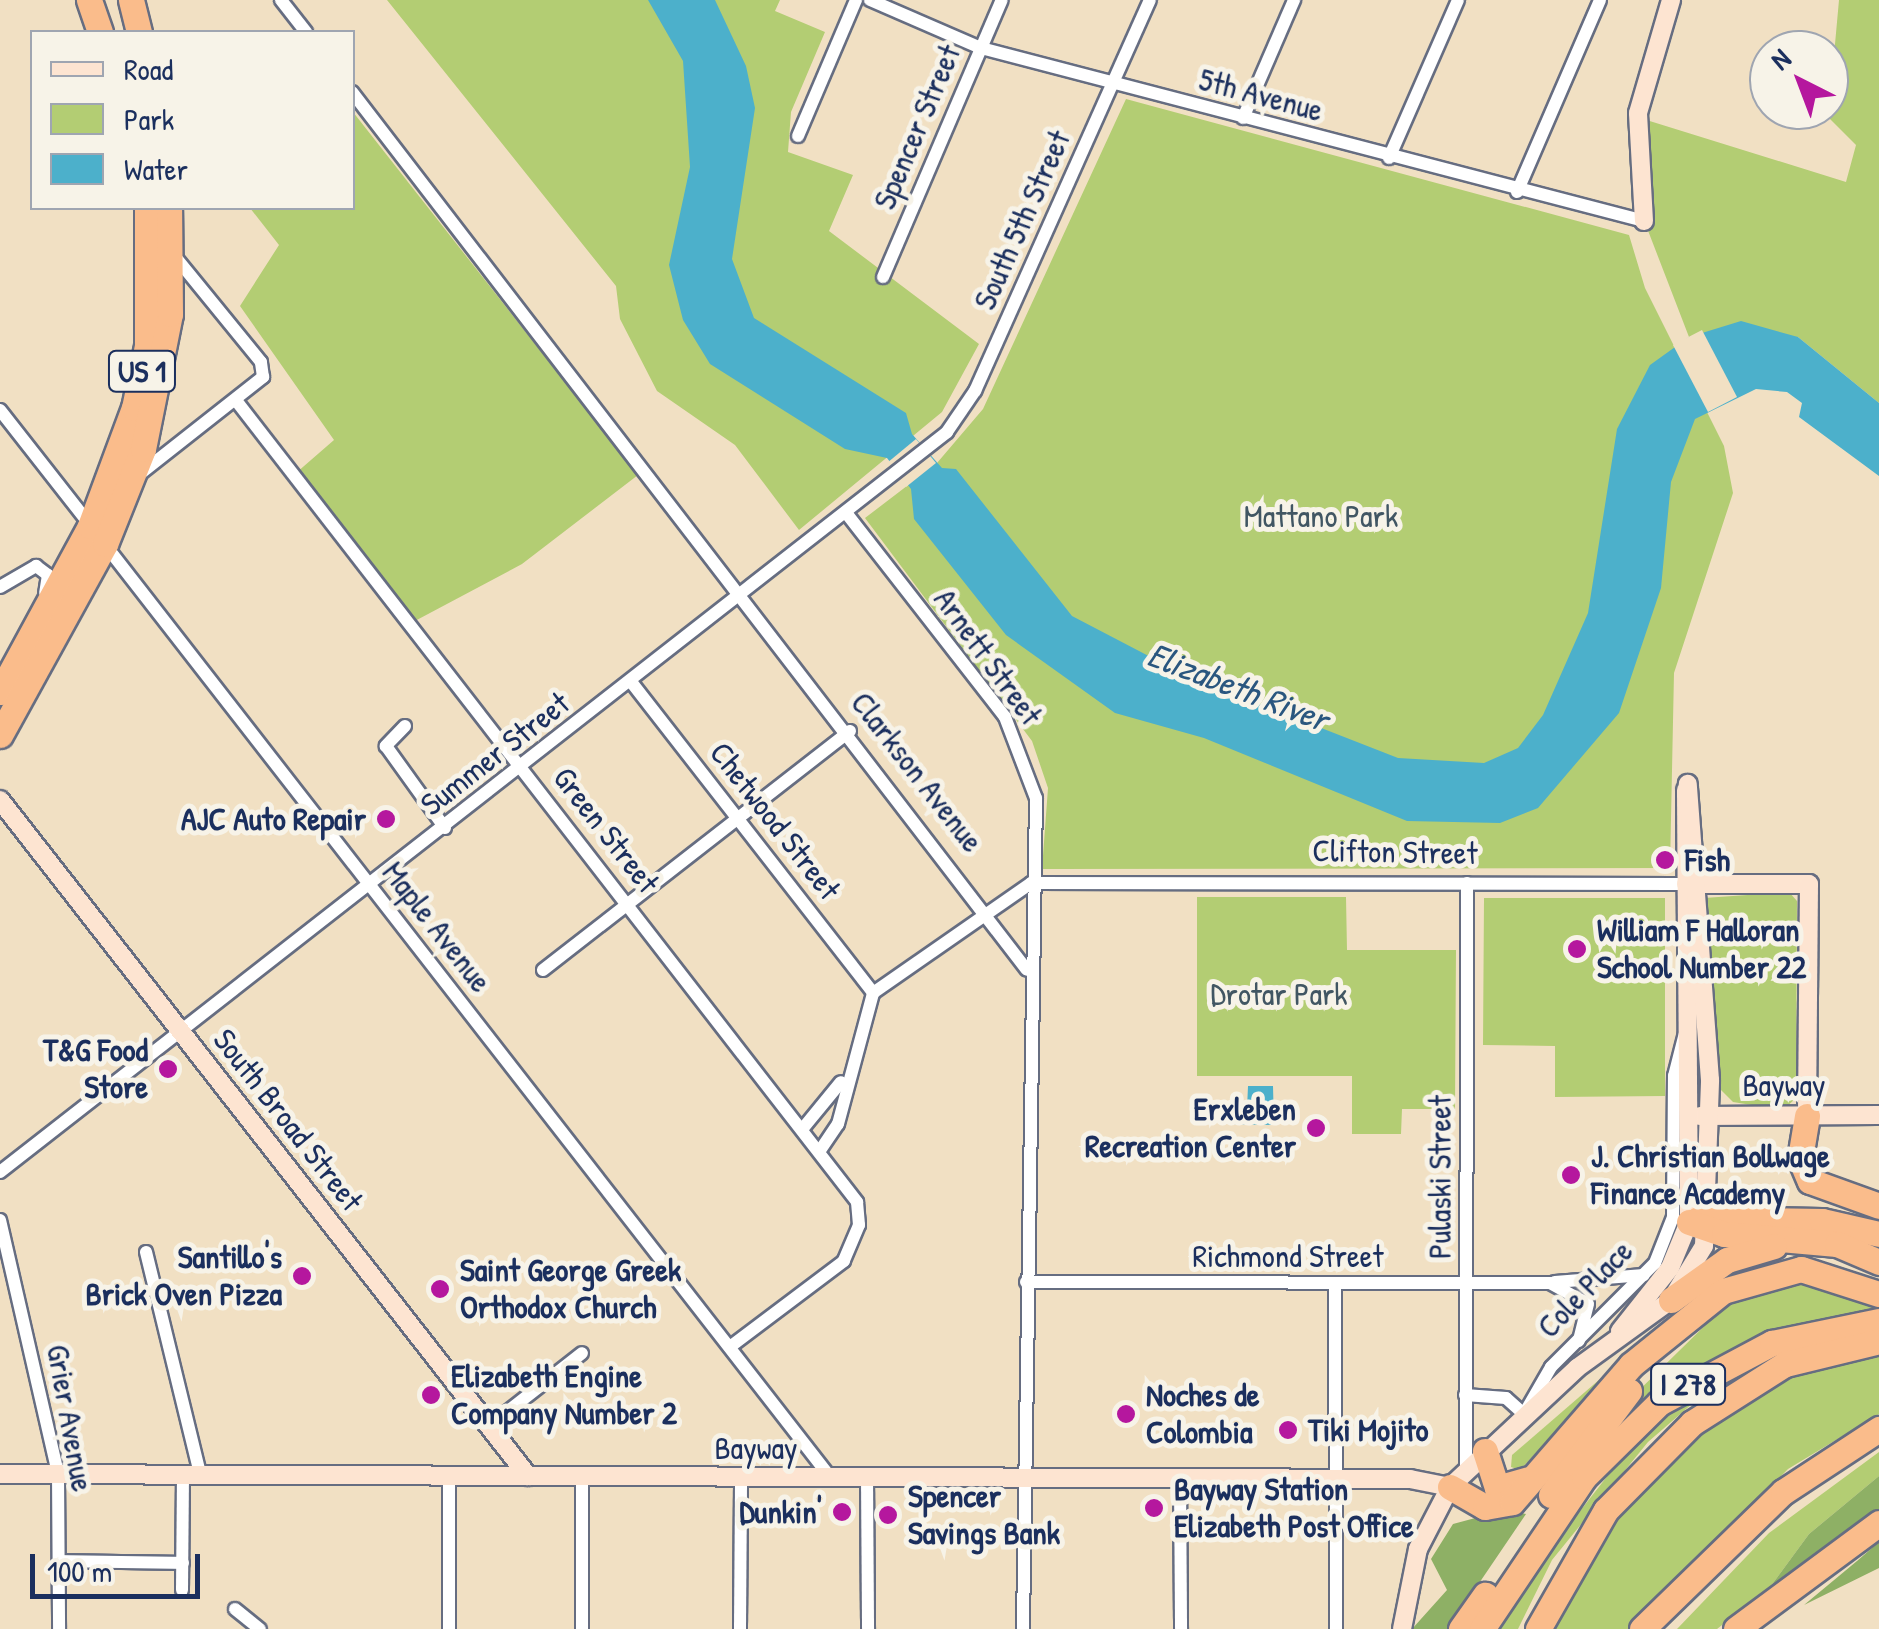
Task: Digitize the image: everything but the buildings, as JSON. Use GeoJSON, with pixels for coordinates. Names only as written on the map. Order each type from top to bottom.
{"type":"FeatureCollection","features":[{"type":"Feature","properties":{"kind":"highway"},"geometry":{"type":"LineString","coordinates":[[89,0],[99,30]]}},
{"type":"Feature","properties":{"kind":"highway"},"geometry":{"type":"LineString","coordinates":[[106,0],[114,30]]}},
{"type":"Feature","properties":{"kind":"highway"},"geometry":{"type":"LineString","coordinates":[[131,0],[138,30]]}},
{"type":"Feature","properties":{"kind":"highway","name":"US 1"},"geometry":{"type":"LineString","coordinates":[[0,735],[98,535],[147,346],[147,210]]}},
{"type":"Feature","properties":{"kind":"highway","name":"US 1"},"geometry":{"type":"LineString","coordinates":[[0,692],[37,623],[131,480],[163,366],[172,254],[169,210]]}},
{"type":"Feature","properties":{"kind":"highway"},"geometry":{"type":"LineString","coordinates":[[1807,1116],[1800,1158],[1810,1181],[1879,1206]]}},
{"type":"Feature","properties":{"kind":"highway"},"geometry":{"type":"LineString","coordinates":[[1702,1223],[1822,1221],[1879,1234]]}},
{"type":"Feature","properties":{"kind":"highway"},"geometry":{"type":"LineString","coordinates":[[1702,1223],[1824,1242],[1879,1262]]}},
{"type":"Feature","properties":{"kind":"highway"},"geometry":{"type":"LineString","coordinates":[[1671,1300],[1740,1256],[1824,1242]]}},
{"type":"Feature","properties":{"kind":"highway"},"geometry":{"type":"LineString","coordinates":[[1458,1478],[1496,1508],[1665,1332],[1750,1280],[1825,1271],[1879,1294]]}},
{"type":"Feature","properties":{"kind":"highway"},"geometry":{"type":"LineString","coordinates":[[1461,1629],[1617,1404],[1688,1326],[1750,1280]]}},
{"type":"Feature","properties":{"kind":"highway","name":"I 278"},"geometry":{"type":"LineString","coordinates":[[1482,1629],[1584,1477],[1659,1403],[1772,1343],[1879,1321]]}},
{"type":"Feature","properties":{"kind":"highway"},"geometry":{"type":"LineString","coordinates":[[1538,1629],[1592,1530],[1692,1424],[1785,1364],[1879,1341]]}},
{"type":"Feature","properties":{"kind":"highway"},"geometry":{"type":"LineString","coordinates":[[1642,1629],[1755,1518],[1879,1430]]}},
{"type":"Feature","properties":{"kind":"highway"},"geometry":{"type":"LineString","coordinates":[[1485,1451],[1498,1488],[1528,1479]]}},
{"type":"Feature","properties":{"kind":"highway"},"geometry":{"type":"LineString","coordinates":[[1657,1629],[1755,1518]]}},
{"type":"Feature","properties":{"kind":"highway"},"geometry":{"type":"LineString","coordinates":[[1736,1629],[1879,1522]]}},
{"type":"Feature","properties":{"kind":"street"},"geometry":{"type":"LineString","coordinates":[[280,0],[304,30]]}},
{"type":"Feature","properties":{"kind":"street"},"geometry":{"type":"LineString","coordinates":[[798,136],[856,0]]}},
{"type":"Feature","properties":{"kind":"street","name":"5th Avenue"},"geometry":{"type":"LineString","coordinates":[[870,0],[980,48],[1516,192],[1644,221]]}},
{"type":"Feature","properties":{"kind":"street","name":"Spencer Street"},"geometry":{"type":"LineString","coordinates":[[883,276],[1002,0]]}},
{"type":"Feature","properties":{"kind":"street","name":"South 5th Street"},"geometry":{"type":"LineString","coordinates":[[926,451],[975,391],[1150,0]]}},
{"type":"Feature","properties":{"kind":"street"},"geometry":{"type":"LineString","coordinates":[[1243,118],[1294,0]]}},
{"type":"Feature","properties":{"kind":"street"},"geometry":{"type":"LineString","coordinates":[[1389,158],[1458,0]]}},
{"type":"Feature","properties":{"kind":"street"},"geometry":{"type":"LineString","coordinates":[[1516,192],[1600,0]]}},
{"type":"Feature","properties":{"kind":"street"},"geometry":{"type":"LineString","coordinates":[[1644,221],[1638,113],[1671,0]]}},
{"type":"Feature","properties":{"kind":"street","name":"Clarkson Avenue"},"geometry":{"type":"LineString","coordinates":[[355,96],[986,906],[1028,970]]}},
{"type":"Feature","properties":{"kind":"street"},"geometry":{"type":"LineString","coordinates":[[131,480],[259,384],[261,362],[172,254]]}},
{"type":"Feature","properties":{"kind":"street","name":"Green Street"},"geometry":{"type":"LineString","coordinates":[[238,402],[804,1127],[857,1202],[856,1238],[834,1270],[730,1346]]}},
{"type":"Feature","properties":{"kind":"street","name":"Maple Avenue"},"geometry":{"type":"LineString","coordinates":[[0,410],[831,1478]]}},
{"type":"Feature","properties":{"kind":"street","name":"Summer Street"},"geometry":{"type":"LineString","coordinates":[[0,1172],[926,451]]}},
{"type":"Feature","properties":{"kind":"street","name":"Arnett Street"},"geometry":{"type":"LineString","coordinates":[[847,514],[1018,739],[1036,798],[1028,970]]}},
{"type":"Feature","properties":{"kind":"street"},"geometry":{"type":"LineString","coordinates":[[0,587],[27,566],[48,576],[37,623]]}},
{"type":"Feature","properties":{"kind":"street","name":"Chetwood Street"},"geometry":{"type":"LineString","coordinates":[[632,683],[874,993]]}},
{"type":"Feature","properties":{"kind":"street"},"geometry":{"type":"LineString","coordinates":[[405,726],[386,746],[445,828]]}},
{"type":"Feature","properties":{"kind":"street"},"geometry":{"type":"LineString","coordinates":[[543,970],[850,731]]}},
{"type":"Feature","properties":{"kind":"street","name":"South Broad Street"},"geometry":{"type":"LineString","coordinates":[[0,800],[528,1476]]}},
{"type":"Feature","properties":{"kind":"street","name":"Clifton Street"},"geometry":{"type":"LineString","coordinates":[[874,993],[986,906],[1031,883],[1809,884],[1807,1116]]}},
{"type":"Feature","properties":{"kind":"street","name":"Pulaski Street"},"geometry":{"type":"LineString","coordinates":[[1458,1478],[1465,1395],[1467,1284],[1467,883]]}},
{"type":"Feature","properties":{"kind":"street"},"geometry":{"type":"LineString","coordinates":[[1402,1629],[1418,1549],[1458,1478],[1524,1414],[1613,1339],[1671,1300],[1702,1223],[1711,1116],[1687,884]]}},
{"type":"Feature","properties":{"kind":"street","name":"Cole Place"},"geometry":{"type":"LineString","coordinates":[[1687,884],[1689,1116],[1702,1223]]}},
{"type":"Feature","properties":{"kind":"street"},"geometry":{"type":"LineString","coordinates":[[1024,1629],[1028,970]]}},
{"type":"Feature","properties":{"kind":"street"},"geometry":{"type":"LineString","coordinates":[[821,1149],[838,1124],[849,1066],[874,993]]}},
{"type":"Feature","properties":{"kind":"street","name":"Cole Place"},"geometry":{"type":"LineString","coordinates":[[1524,1414],[1579,1341],[1650,1271],[1673,1217],[1674,1065],[1688,1023]]}},
{"type":"Feature","properties":{"kind":"street"},"geometry":{"type":"LineString","coordinates":[[804,1127],[829,1104],[849,1066]]}},
{"type":"Feature","properties":{"kind":"street","name":"Bayway"},"geometry":{"type":"LineString","coordinates":[[1689,1116],[1879,1115]]}},
{"type":"Feature","properties":{"kind":"street","name":"Grier Avenue"},"geometry":{"type":"LineString","coordinates":[[0,1220],[58,1474],[59,1629]]}},
{"type":"Feature","properties":{"kind":"street"},"geometry":{"type":"LineString","coordinates":[[1613,1339],[1702,1223]]}},
{"type":"Feature","properties":{"kind":"street"},"geometry":{"type":"LineString","coordinates":[[146,1252],[192,1474],[182,1590]]}},
{"type":"Feature","properties":{"kind":"street","name":"Richmond Street"},"geometry":{"type":"LineString","coordinates":[[1026,1282],[1550,1283],[1650,1271]]}},
{"type":"Feature","properties":{"kind":"street"},"geometry":{"type":"LineString","coordinates":[[1335,1283],[1336,1629]]}},
{"type":"Feature","properties":{"kind":"street"},"geometry":{"type":"LineString","coordinates":[[1550,1283],[1588,1304],[1579,1341]]}},
{"type":"Feature","properties":{"kind":"street"},"geometry":{"type":"LineString","coordinates":[[489,1426],[582,1353]]}},
{"type":"Feature","properties":{"kind":"street"},"geometry":{"type":"LineString","coordinates":[[1465,1395],[1506,1398],[1524,1414]]}},
{"type":"Feature","properties":{"kind":"street","name":"Bayway"},"geometry":{"type":"LineString","coordinates":[[0,1474],[1458,1478]]}},
{"type":"Feature","properties":{"kind":"street"},"geometry":{"type":"LineString","coordinates":[[448,1629],[449,1476]]}},
{"type":"Feature","properties":{"kind":"street"},"geometry":{"type":"LineString","coordinates":[[582,1476],[582,1629]]}},
{"type":"Feature","properties":{"kind":"street"},"geometry":{"type":"LineString","coordinates":[[740,1629],[741,1477]]}},
{"type":"Feature","properties":{"kind":"street"},"geometry":{"type":"LineString","coordinates":[[867,1478],[868,1629]]}},
{"type":"Feature","properties":{"kind":"street"},"geometry":{"type":"LineString","coordinates":[[1180,1478],[1181,1629]]}},
{"type":"Feature","properties":{"kind":"street"},"geometry":{"type":"LineString","coordinates":[[59,1562],[182,1562]]}},
{"type":"Feature","properties":{"kind":"street"},"geometry":{"type":"LineString","coordinates":[[235,1609],[260,1629]]}},
{"type":"Feature","properties":{"kind":"green space"},"geometry":{"type":"Polygon","coordinates":[[[387,0],[780,0],[775,11],[825,32],[791,112],[788,152],[853,175],[829,231],[979,344],[942,412],[799,530],[735,445],[657,391],[620,319],[616,286],[387,0]]]}},
{"type":"Feature","properties":{"kind":"green space"},"geometry":{"type":"Polygon","coordinates":[[[1839,0],[1879,0],[1879,403],[1798,337],[1689,337],[1647,228],[1640,118],[1846,182],[1856,145],[1841,130],[1849,130],[1849,30],[1836,30],[1839,0]]]}},
{"type":"Feature","properties":{"kind":"green space","name":"Mattano Park"},"geometry":{"type":"Polygon","coordinates":[[[1126,99],[1629,235],[1645,288],[1724,446],[1733,493],[1674,673],[1670,868],[1042,869],[1048,788],[1032,741],[865,518],[937,463],[983,409],[1126,99]]]}},
{"type":"Feature","properties":{"kind":"green space"},"geometry":{"type":"Polygon","coordinates":[[[355,115],[638,475],[522,564],[413,622],[296,473],[334,440],[240,306],[279,245],[252,210],[355,210],[355,115]]]}},
{"type":"Feature","properties":{"kind":"green space"},"geometry":{"type":"Polygon","coordinates":[[[1789,892],[1797,901],[1796,1098],[1783,1110],[1733,1102],[1716,1085],[1704,898],[1789,892]]]}},
{"type":"Feature","properties":{"kind":"green space","name":"Drotar Park"},"geometry":{"type":"Polygon","coordinates":[[[1197,897],[1346,897],[1347,950],[1456,950],[1455,1109],[1402,1109],[1401,1134],[1352,1134],[1352,1076],[1197,1076],[1197,897]]]}},
{"type":"Feature","properties":{"kind":"green space"},"geometry":{"type":"Polygon","coordinates":[[[1484,898],[1665,898],[1665,1096],[1555,1097],[1555,1046],[1483,1045],[1484,898]]]}},
{"type":"Feature","properties":{"kind":"green space"},"geometry":{"type":"Polygon","coordinates":[[[1799,1278],[1854,1291],[1879,1308],[1751,1339],[1630,1411],[1625,1404],[1734,1297],[1799,1278]]]}},
{"type":"Feature","properties":{"kind":"green space"},"geometry":{"type":"Polygon","coordinates":[[[1879,1353],[1879,1414],[1788,1469],[1632,1629],[1549,1629],[1571,1579],[1642,1481],[1725,1411],[1814,1366],[1879,1353]]]}},
{"type":"Feature","properties":{"kind":"green space"},"geometry":{"type":"Polygon","coordinates":[[[1775,1359],[1693,1403],[1648,1442],[1552,1560],[1518,1629],[1488,1629],[1648,1424],[1705,1385],[1775,1359]]]}},
{"type":"Feature","properties":{"kind":"green space"},"geometry":{"type":"Polygon","coordinates":[[[1622,1360],[1520,1470],[1511,1467],[1512,1455],[1622,1360]]]}},
{"type":"Feature","properties":{"kind":"green space"},"geometry":{"type":"Polygon","coordinates":[[[1879,1452],[1879,1476],[1809,1534],[1770,1587],[1717,1629],[1677,1629],[1769,1533],[1879,1452]]]}},
{"type":"Feature","properties":{"kind":"green space"},"geometry":{"type":"Polygon","coordinates":[[[1879,1476],[1879,1510],[1860,1531],[1770,1587],[1809,1534],[1879,1476]]]}},
{"type":"Feature","properties":{"kind":"green space"},"geometry":{"type":"Polygon","coordinates":[[[1505,1510],[1526,1514],[1448,1629],[1412,1629],[1447,1590],[1431,1559],[1453,1524],[1505,1510]]]}},
{"type":"Feature","properties":{"kind":"green space"},"geometry":{"type":"Polygon","coordinates":[[[1879,1542],[1879,1568],[1804,1605],[1857,1561],[1879,1542]]]}},
{"type":"Feature","properties":{"kind":"water"},"geometry":{"type":"Polygon","coordinates":[[[648,0],[715,0],[746,66],[755,108],[732,259],[754,318],[906,413],[912,434],[942,468],[956,469],[1072,616],[1185,675],[1398,758],[1484,763],[1518,748],[1543,715],[1588,613],[1617,429],[1650,365],[1689,337],[1741,321],[1798,337],[1879,403],[1879,476],[1799,417],[1802,403],[1787,392],[1756,389],[1695,419],[1671,482],[1661,588],[1619,713],[1538,808],[1500,823],[1407,821],[1204,738],[1115,713],[1006,635],[914,519],[911,489],[887,458],[845,449],[710,364],[683,320],[669,265],[690,167],[683,61],[648,0]]]}},
{"type":"Feature","properties":{"kind":"water"},"geometry":{"type":"Polygon","coordinates":[[[1248,1086],[1273,1086],[1274,1125],[1228,1124],[1229,1109],[1247,1109],[1248,1086]]]}},
{"type":"Feature","properties":{"kind":"pier"},"geometry":{"type":"Polygon","coordinates":[[[1702,330],[1737,397],[1708,412],[1673,345],[1702,330]]]}},
{"type":"Feature","properties":{"kind":"pier"},"geometry":{"type":"Polygon","coordinates":[[[916,439],[936,463],[906,487],[887,463],[916,439]]]}},
{"type":"Feature","properties":{"kind":"place","name":"AJC Auto Repair"},"geometry":{"type":"Point","coordinates":[386,819]}},
{"type":"Feature","properties":{"kind":"place","name":"Fish"},"geometry":{"type":"Point","coordinates":[1665,860]}},
{"type":"Feature","properties":{"kind":"place","name":"William F Halloran School Number 22"},"geometry":{"type":"Point","coordinates":[1577,949]}},
{"type":"Feature","properties":{"kind":"place","name":"T&G Food Store"},"geometry":{"type":"Point","coordinates":[168,1069]}},
{"type":"Feature","properties":{"kind":"place","name":"Erxleben Recreation Center"},"geometry":{"type":"Point","coordinates":[1316,1128]}},
{"type":"Feature","properties":{"kind":"place","name":"J. Christian Bollwage Finance Academy"},"geometry":{"type":"Point","coordinates":[1571,1175]}},
{"type":"Feature","properties":{"kind":"place","name":"Santillo's Brick Oven Pizza"},"geometry":{"type":"Point","coordinates":[302,1276]}},
{"type":"Feature","properties":{"kind":"place","name":"Saint George Greek Orthodox Church"},"geometry":{"type":"Point","coordinates":[440,1289]}},
{"type":"Feature","properties":{"kind":"place","name":"Elizabeth Engine Company Number 2"},"geometry":{"type":"Point","coordinates":[431,1395]}},
{"type":"Feature","properties":{"kind":"place","name":"Noches de Colombia"},"geometry":{"type":"Point","coordinates":[1126,1414]}},
{"type":"Feature","properties":{"kind":"place","name":"Tiki Mojito"},"geometry":{"type":"Point","coordinates":[1288,1430]}},
{"type":"Feature","properties":{"kind":"place","name":"Bayway Station Elizabeth Post Office"},"geometry":{"type":"Point","coordinates":[1154,1508]}},
{"type":"Feature","properties":{"kind":"place","name":"Dunkin'"},"geometry":{"type":"Point","coordinates":[842,1512]}},
{"type":"Feature","properties":{"kind":"place","name":"Spencer Savings Bank"},"geometry":{"type":"Point","coordinates":[888,1515]}},
{"type":"Feature","properties":{"kind":"water label","name":"Elizabeth River"},"geometry":{"type":"Point","coordinates":[1238,687]}}]}
